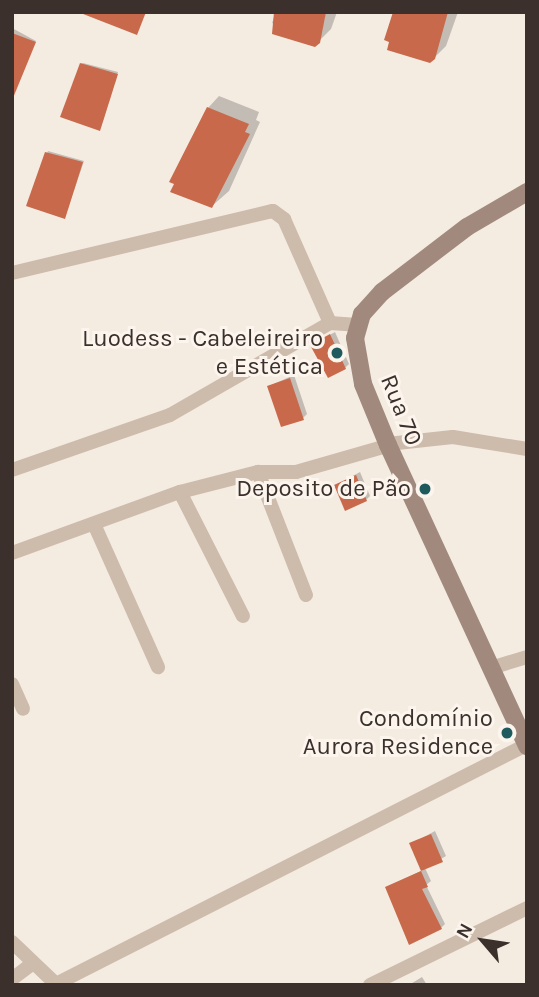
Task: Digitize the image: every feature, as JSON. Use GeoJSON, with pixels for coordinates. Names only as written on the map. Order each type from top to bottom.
{"type":"FeatureCollection","features":[{"type":"Feature","properties":{"kind":"street"},"geometry":{"type":"LineString","coordinates":[[12,470],[170,415],[330,323],[357,325],[382,292],[467,227],[527,192]]}},
{"type":"Feature","properties":{"kind":"street"},"geometry":{"type":"LineString","coordinates":[[12,273],[273,212],[284,219],[330,323]]}},
{"type":"Feature","properties":{"kind":"street","name":"Rua 70"},"geometry":{"type":"LineString","coordinates":[[357,325],[358,367],[388,445],[526,746]]}},
{"type":"Feature","properties":{"kind":"street"},"geometry":{"type":"LineString","coordinates":[[12,553],[180,492],[258,472],[296,472],[388,445],[453,437],[527,449]]}},
{"type":"Feature","properties":{"kind":"street"},"geometry":{"type":"LineString","coordinates":[[258,472],[306,595]]}},
{"type":"Feature","properties":{"kind":"street"},"geometry":{"type":"LineString","coordinates":[[180,492],[243,616]]}},
{"type":"Feature","properties":{"kind":"street"},"geometry":{"type":"LineString","coordinates":[[94,524],[158,667]]}},
{"type":"Feature","properties":{"kind":"street"},"geometry":{"type":"LineString","coordinates":[[491,668],[527,657]]}},
{"type":"Feature","properties":{"kind":"street"},"geometry":{"type":"LineString","coordinates":[[12,684],[23,709]]}},
{"type":"Feature","properties":{"kind":"street"},"geometry":{"type":"LineString","coordinates":[[12,942],[32,964],[56,984],[526,746]]}},
{"type":"Feature","properties":{"kind":"street"},"geometry":{"type":"LineString","coordinates":[[370,985],[527,908]]}},
{"type":"Feature","properties":{"kind":"street"},"geometry":{"type":"LineString","coordinates":[[12,979],[32,964]]}},
{"type":"Feature","properties":{"kind":"building"},"geometry":{"type":"Polygon","coordinates":[[[78,12],[146,12],[137,35],[78,12]]]}},
{"type":"Feature","properties":{"kind":"building"},"geometry":{"type":"Polygon","coordinates":[[[274,12],[326,12],[320,43],[315,47],[272,34],[274,12]]]}},
{"type":"Feature","properties":{"kind":"building"},"geometry":{"type":"Polygon","coordinates":[[[393,12],[448,12],[435,59],[430,63],[387,50],[389,42],[384,40],[393,12]]]}},
{"type":"Feature","properties":{"kind":"building"},"geometry":{"type":"Polygon","coordinates":[[[12,33],[36,42],[13,98],[12,98],[12,33]]]}},
{"type":"Feature","properties":{"kind":"building"},"geometry":{"type":"Polygon","coordinates":[[[80,63],[118,74],[100,131],[60,117],[80,63]]]}},
{"type":"Feature","properties":{"kind":"building"},"geometry":{"type":"Polygon","coordinates":[[[207,107],[249,124],[245,132],[250,134],[212,208],[170,192],[174,184],[169,182],[207,107]]]}},
{"type":"Feature","properties":{"kind":"building"},"geometry":{"type":"Polygon","coordinates":[[[45,152],[83,162],[65,219],[26,206],[45,152]]]}},
{"type":"Feature","properties":{"kind":"building"},"geometry":{"type":"Polygon","coordinates":[[[330,334],[346,369],[328,378],[310,345],[330,334]]]}},
{"type":"Feature","properties":{"kind":"building"},"geometry":{"type":"Polygon","coordinates":[[[290,378],[304,420],[281,427],[267,386],[290,378]]]}},
{"type":"Feature","properties":{"kind":"building"},"geometry":{"type":"Polygon","coordinates":[[[356,475],[367,501],[345,511],[334,485],[356,475]]]}},
{"type":"Feature","properties":{"kind":"building"},"geometry":{"type":"Polygon","coordinates":[[[431,834],[443,862],[421,871],[409,843],[431,834]]]}},
{"type":"Feature","properties":{"kind":"building"},"geometry":{"type":"Polygon","coordinates":[[[421,871],[428,887],[422,889],[442,929],[409,945],[385,887],[421,871]]]}},
{"type":"Feature","properties":{"kind":"place","name":"Luodess - Cabeleireiro e Estética"},"geometry":{"type":"Point","coordinates":[337,353]}},
{"type":"Feature","properties":{"kind":"place","name":"Deposito de Pão"},"geometry":{"type":"Point","coordinates":[425,489]}},
{"type":"Feature","properties":{"kind":"place","name":"Condomínio Aurora Residence"},"geometry":{"type":"Point","coordinates":[507,733]}}]}
